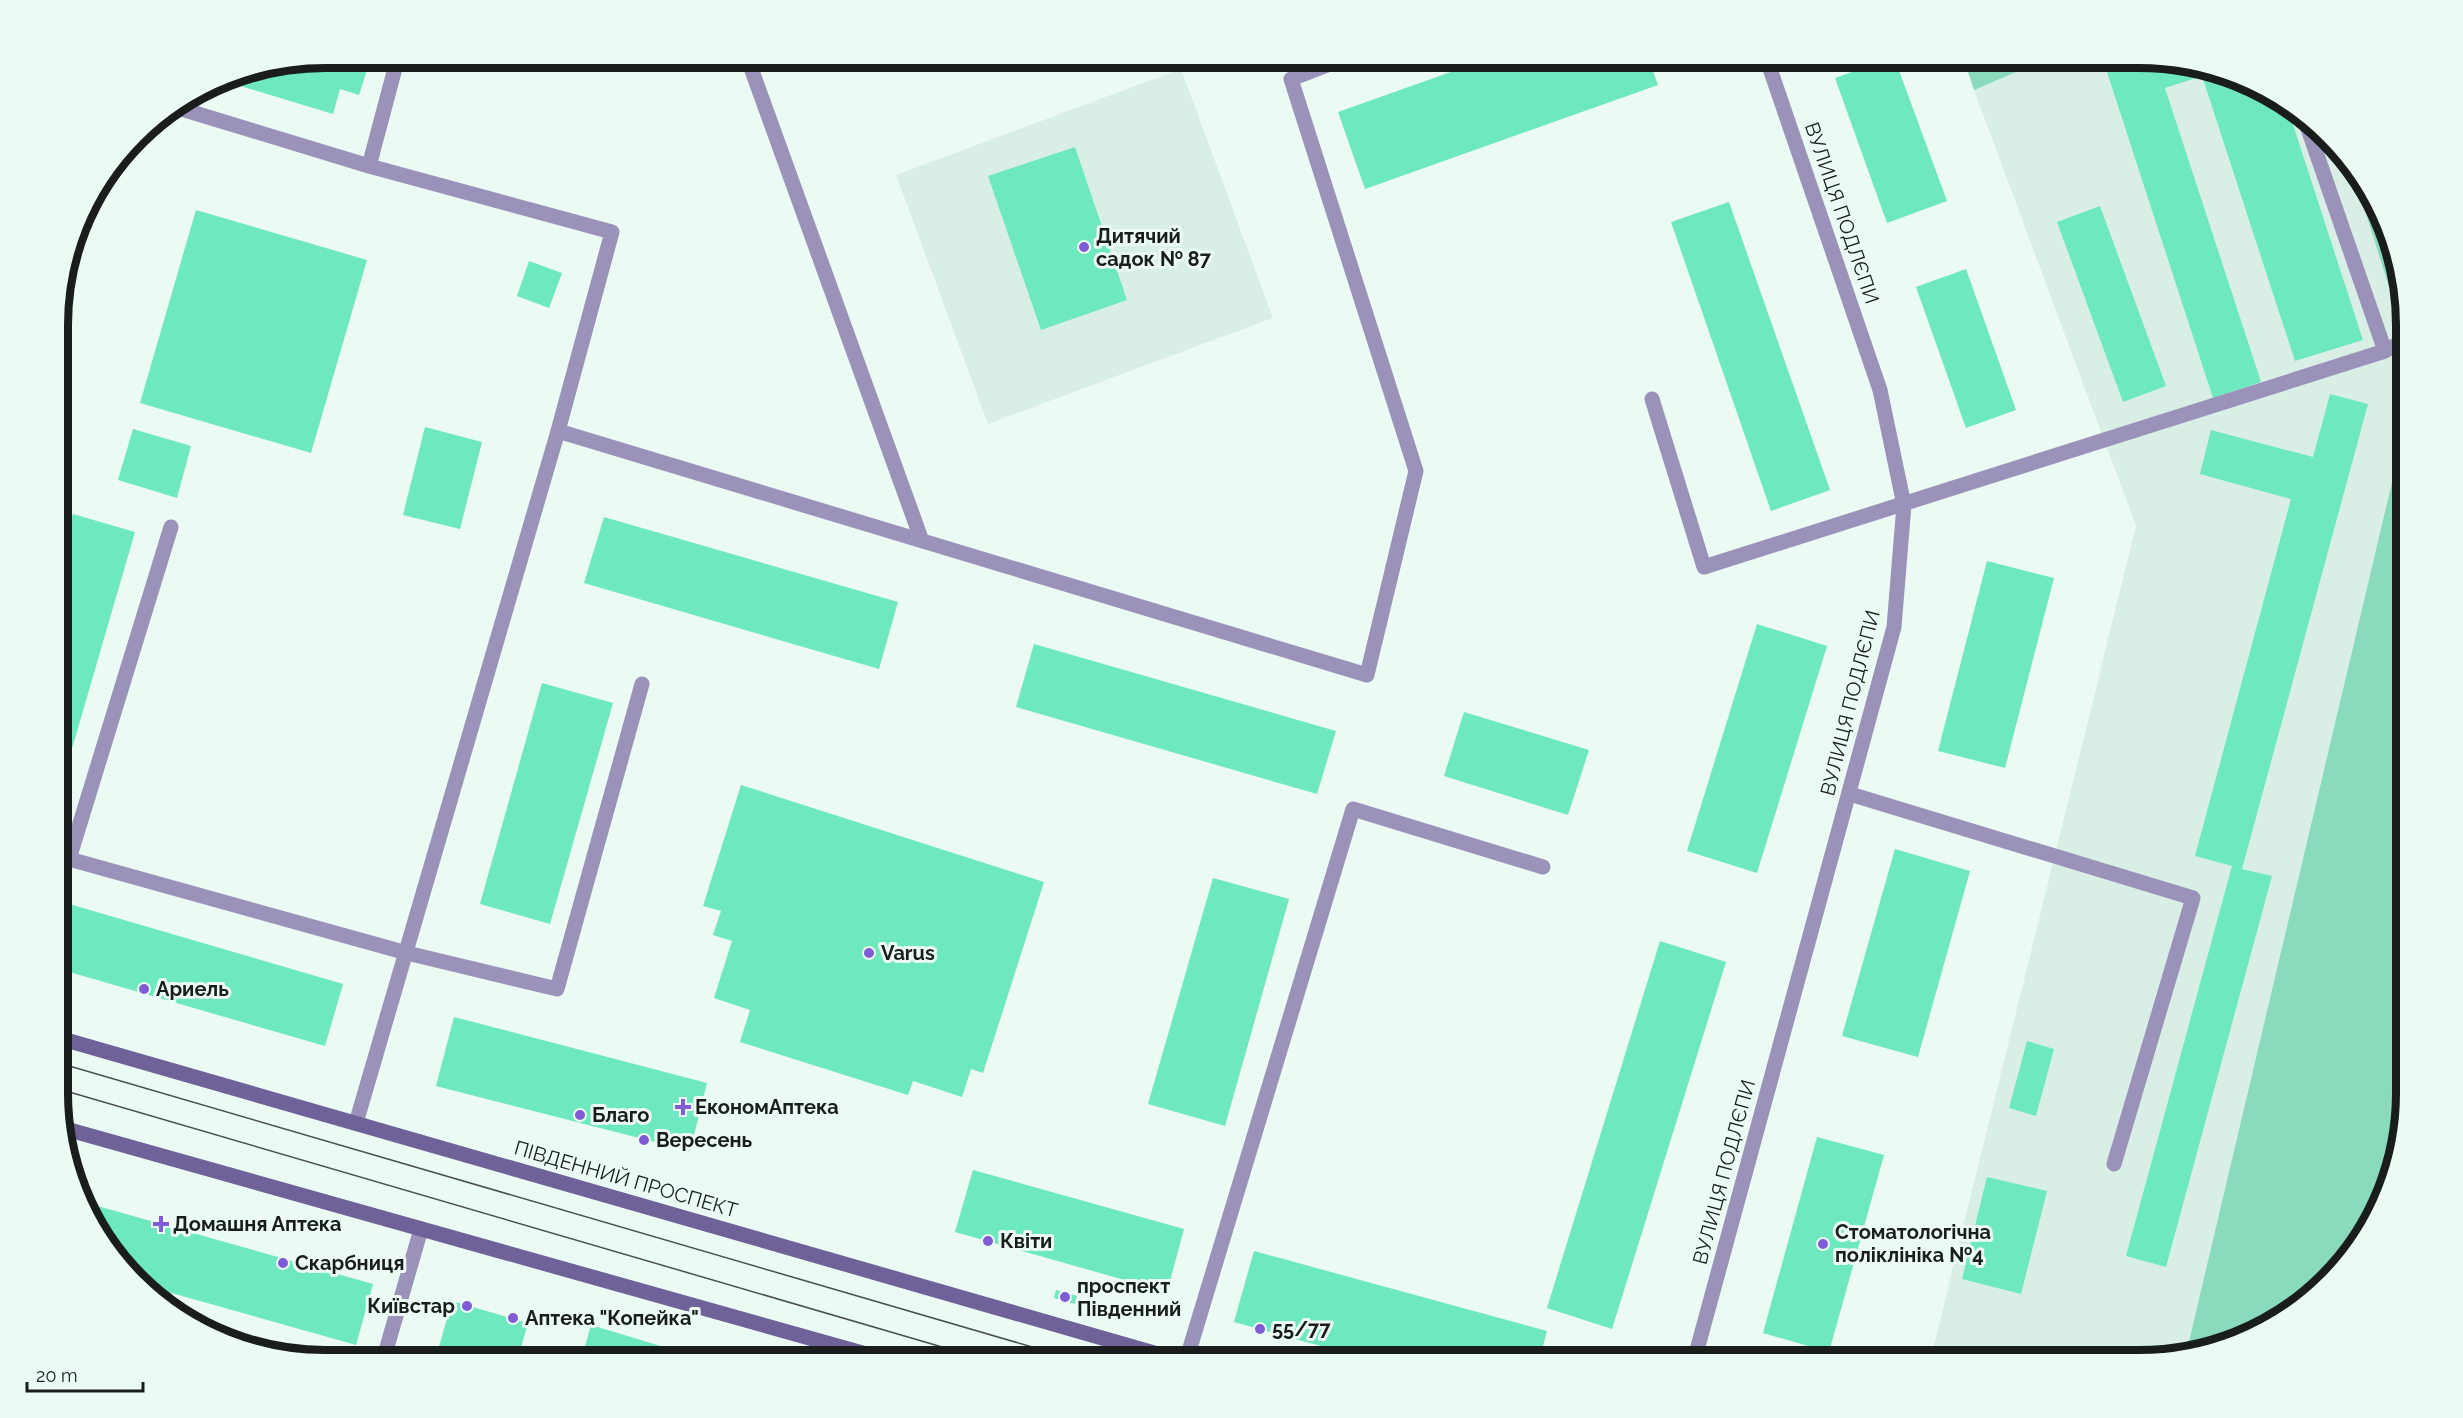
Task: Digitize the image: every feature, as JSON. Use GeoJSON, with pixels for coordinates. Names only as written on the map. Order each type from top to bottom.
{"type":"FeatureCollection","features":[{"type":"Feature","properties":{"kind":"main road","name":"ПІВДЕННИЙ ПРОСПЕКТ"},"geometry":{"type":"LineString","coordinates":[[68,1041],[1146,1350]]}},
{"type":"Feature","properties":{"kind":"main road"},"geometry":{"type":"LineString","coordinates":[[70,1130],[852,1350]]}},
{"type":"Feature","properties":{"kind":"street"},"geometry":{"type":"LineString","coordinates":[[369,166],[395,68]]}},
{"type":"Feature","properties":{"kind":"street"},"geometry":{"type":"LineString","coordinates":[[751,68],[922,541]]}},
{"type":"Feature","properties":{"kind":"street"},"geometry":{"type":"LineString","coordinates":[[558,431],[1367,675],[1416,471],[1291,78],[1318,68]]}},
{"type":"Feature","properties":{"kind":"street","name":"ВУЛИЦЯ ПОДЛЄПИ"},"geometry":{"type":"LineString","coordinates":[[1697,1350],[1894,627],[1904,505],[1880,390],[1771,68]]}},
{"type":"Feature","properties":{"kind":"street"},"geometry":{"type":"LineString","coordinates":[[184,110],[369,166],[612,232],[558,431],[356,1124]]}},
{"type":"Feature","properties":{"kind":"street"},"geometry":{"type":"LineString","coordinates":[[2309,132],[2385,351]]}},
{"type":"Feature","properties":{"kind":"street"},"geometry":{"type":"LineString","coordinates":[[1653,399],[1704,567],[2385,351],[2396,345]]}},
{"type":"Feature","properties":{"kind":"street"},"geometry":{"type":"LineString","coordinates":[[171,528],[69,859],[407,952],[556,989],[642,684]]}},
{"type":"Feature","properties":{"kind":"street"},"geometry":{"type":"LineString","coordinates":[[1850,794],[2193,898],[2114,1164]]}},
{"type":"Feature","properties":{"kind":"street"},"geometry":{"type":"LineString","coordinates":[[1187,1350],[1353,809],[1543,867]]}},
{"type":"Feature","properties":{"kind":"street"},"geometry":{"type":"LineString","coordinates":[[386,1350],[421,1229]]}},
{"type":"Feature","properties":{"kind":"shaded area"},"geometry":{"type":"Polygon","coordinates":[[[2026,68],[2156,68],[2205,76],[2252,94],[2281,111],[2308,131],[2332,155],[2352,182],[2360,194],[2395,306],[2396,465],[2188,1346],[2156,1350],[1933,1350],[2136,526],[1974,90],[2026,68]]]}},
{"type":"Feature","properties":{"kind":"shaded area","name":"Дитячий садок № 87"},"geometry":{"type":"Polygon","coordinates":[[[1181,69],[1273,318],[988,424],[896,175],[1181,69]]]}},
{"type":"Feature","properties":{"kind":"green space"},"geometry":{"type":"Polygon","coordinates":[[[1967,68],[2026,68],[1974,90],[1967,68]]]}},
{"type":"Feature","properties":{"kind":"green space"},"geometry":{"type":"Polygon","coordinates":[[[2360,194],[2382,242],[2391,274],[2395,306],[2360,194]]]}},
{"type":"Feature","properties":{"kind":"green space"},"geometry":{"type":"Polygon","coordinates":[[[2396,465],[2396,1094],[2391,1144],[2376,1192],[2361,1222],[2332,1263],[2308,1287],[2281,1307],[2252,1324],[2221,1337],[2188,1346],[2396,465]]]}},
{"type":"Feature","properties":{"kind":"building"},"geometry":{"type":"Polygon","coordinates":[[[307,68],[368,68],[359,95],[340,89],[333,114],[234,84],[274,72],[307,68]]]}},
{"type":"Feature","properties":{"kind":"building"},"geometry":{"type":"Polygon","coordinates":[[[1462,68],[1652,68],[1658,85],[1365,189],[1338,112],[1462,68]]]}},
{"type":"Feature","properties":{"kind":"building"},"geometry":{"type":"Polygon","coordinates":[[[1863,68],[1898,68],[1947,201],[1887,223],[1835,78],[1863,68]]]}},
{"type":"Feature","properties":{"kind":"building"},"geometry":{"type":"Polygon","coordinates":[[[2119,68],[2156,68],[2205,76],[2252,94],[2291,118],[2363,340],[2295,361],[2202,76],[2165,88],[2261,382],[2213,398],[2107,72],[2119,68]]]}},
{"type":"Feature","properties":{"kind":"building"},"geometry":{"type":"Polygon","coordinates":[[[1075,147],[1127,300],[1041,330],[988,176],[1075,147]]]}},
{"type":"Feature","properties":{"kind":"building"},"geometry":{"type":"Polygon","coordinates":[[[1729,202],[1830,490],[1771,511],[1671,222],[1729,202]]]}},
{"type":"Feature","properties":{"kind":"building"},"geometry":{"type":"Polygon","coordinates":[[[2100,206],[2166,386],[2123,402],[2057,222],[2100,206]]]}},
{"type":"Feature","properties":{"kind":"building"},"geometry":{"type":"Polygon","coordinates":[[[196,210],[367,260],[311,453],[140,403],[196,210]]]}},
{"type":"Feature","properties":{"kind":"building"},"geometry":{"type":"Polygon","coordinates":[[[529,261],[562,273],[549,308],[517,296],[529,261]]]}},
{"type":"Feature","properties":{"kind":"building"},"geometry":{"type":"Polygon","coordinates":[[[1966,269],[2016,410],[1966,428],[1916,287],[1966,269]]]}},
{"type":"Feature","properties":{"kind":"building"},"geometry":{"type":"Polygon","coordinates":[[[2330,394],[2368,404],[2242,869],[2272,876],[2166,1267],[2126,1256],[2232,866],[2195,856],[2291,499],[2200,474],[2211,430],[2313,457],[2330,394]]]}},
{"type":"Feature","properties":{"kind":"building"},"geometry":{"type":"Polygon","coordinates":[[[425,427],[482,442],[460,529],[403,515],[425,427]]]}},
{"type":"Feature","properties":{"kind":"building"},"geometry":{"type":"Polygon","coordinates":[[[133,429],[191,446],[177,498],[118,480],[133,429]]]}},
{"type":"Feature","properties":{"kind":"building"},"geometry":{"type":"Polygon","coordinates":[[[73,514],[135,532],[68,762],[68,531],[73,514]]]}},
{"type":"Feature","properties":{"kind":"building"},"geometry":{"type":"Polygon","coordinates":[[[604,517],[898,602],[879,669],[584,583],[604,517]]]}},
{"type":"Feature","properties":{"kind":"building"},"geometry":{"type":"Polygon","coordinates":[[[1987,561],[2054,578],[2005,768],[1938,751],[1987,561]]]}},
{"type":"Feature","properties":{"kind":"building"},"geometry":{"type":"Polygon","coordinates":[[[1757,624],[1827,646],[1757,873],[1687,851],[1757,624]]]}},
{"type":"Feature","properties":{"kind":"building"},"geometry":{"type":"Polygon","coordinates":[[[1034,644],[1336,731],[1317,794],[1016,707],[1034,644]]]}},
{"type":"Feature","properties":{"kind":"building"},"geometry":{"type":"Polygon","coordinates":[[[542,683],[613,703],[550,924],[480,904],[542,683]]]}},
{"type":"Feature","properties":{"kind":"building"},"geometry":{"type":"Polygon","coordinates":[[[1464,712],[1589,750],[1568,815],[1444,776],[1464,712]]]}},
{"type":"Feature","properties":{"kind":"building"},"geometry":{"type":"Polygon","coordinates":[[[741,785],[1044,882],[983,1073],[971,1069],[962,1097],[913,1081],[908,1095],[740,1042],[750,1010],[714,998],[732,941],[713,935],[721,911],[703,906],[741,785]]]}},
{"type":"Feature","properties":{"kind":"building"},"geometry":{"type":"Polygon","coordinates":[[[1895,849],[1970,871],[1918,1057],[1842,1036],[1895,849]]]}},
{"type":"Feature","properties":{"kind":"building"},"geometry":{"type":"Polygon","coordinates":[[[1213,878],[1289,899],[1225,1126],[1148,1104],[1213,878]]]}},
{"type":"Feature","properties":{"kind":"building"},"geometry":{"type":"Polygon","coordinates":[[[68,904],[343,984],[325,1046],[68,972],[68,904]]]}},
{"type":"Feature","properties":{"kind":"building"},"geometry":{"type":"Polygon","coordinates":[[[1660,941],[1726,962],[1612,1329],[1547,1308],[1660,941]]]}},
{"type":"Feature","properties":{"kind":"building"},"geometry":{"type":"Polygon","coordinates":[[[454,1017],[707,1083],[690,1151],[436,1086],[454,1017]]]}},
{"type":"Feature","properties":{"kind":"building"},"geometry":{"type":"Polygon","coordinates":[[[2027,1041],[2054,1049],[2036,1116],[2009,1108],[2027,1041]]]}},
{"type":"Feature","properties":{"kind":"building","name":"Стоматологічна поліклініка №4"},"geometry":{"type":"Polygon","coordinates":[[[1817,1137],[1884,1155],[1830,1350],[1822,1350],[1763,1333],[1817,1137]]]}},
{"type":"Feature","properties":{"kind":"building"},"geometry":{"type":"Polygon","coordinates":[[[973,1170],[1184,1229],[1167,1292],[955,1232],[973,1170]]]}},
{"type":"Feature","properties":{"kind":"building"},"geometry":{"type":"Polygon","coordinates":[[[1987,1177],[2047,1191],[2021,1294],[1962,1279],[1987,1177]]]}},
{"type":"Feature","properties":{"kind":"building"},"geometry":{"type":"Polygon","coordinates":[[[93,1205],[373,1284],[356,1345],[158,1289],[121,1250],[93,1205]]]}},
{"type":"Feature","properties":{"kind":"building"},"geometry":{"type":"Polygon","coordinates":[[[1254,1251],[1547,1331],[1542,1350],[1335,1350],[1234,1322],[1254,1251]]]}},
{"type":"Feature","properties":{"kind":"building","name":"проспект Південний"},"geometry":{"type":"Polygon","coordinates":[[[1056,1290],[1077,1296],[1075,1304],[1054,1298],[1056,1290]]]}},
{"type":"Feature","properties":{"kind":"building"},"geometry":{"type":"Polygon","coordinates":[[[452,1301],[528,1323],[520,1350],[438,1350],[452,1301]]]}},
{"type":"Feature","properties":{"kind":"building"},"geometry":{"type":"Polygon","coordinates":[[[591,1325],[674,1350],[584,1350],[591,1325]]]}},
{"type":"Feature","properties":{"kind":"tram line"},"geometry":{"type":"LineString","coordinates":[[68,1066],[1042,1350]]}},
{"type":"Feature","properties":{"kind":"tram line"},"geometry":{"type":"LineString","coordinates":[[68,1092],[952,1350]]}},
{"type":"Feature","properties":{"kind":"place","name":"Дитячий садок № 87"},"geometry":{"type":"Point","coordinates":[1084,247]}},
{"type":"Feature","properties":{"kind":"place","name":"Varus"},"geometry":{"type":"Point","coordinates":[869,953]}},
{"type":"Feature","properties":{"kind":"place","name":"Ариель"},"geometry":{"type":"Point","coordinates":[144,989]}},
{"type":"Feature","properties":{"kind":"place","name":"ЕкономАптека"},"geometry":{"type":"Point","coordinates":[683,1107]}},
{"type":"Feature","properties":{"kind":"place","name":"Благо"},"geometry":{"type":"Point","coordinates":[580,1115]}},
{"type":"Feature","properties":{"kind":"place","name":"Вересень"},"geometry":{"type":"Point","coordinates":[644,1140]}},
{"type":"Feature","properties":{"kind":"place","name":"Домашня Аптека"},"geometry":{"type":"Point","coordinates":[161,1224]}},
{"type":"Feature","properties":{"kind":"place","name":"Квіти"},"geometry":{"type":"Point","coordinates":[988,1241]}},
{"type":"Feature","properties":{"kind":"place","name":"Стоматологічна поліклініка №4"},"geometry":{"type":"Point","coordinates":[1823,1244]}},
{"type":"Feature","properties":{"kind":"place","name":"Скарбниця"},"geometry":{"type":"Point","coordinates":[283,1263]}},
{"type":"Feature","properties":{"kind":"place","name":"проспект Південний"},"geometry":{"type":"Point","coordinates":[1065,1297]}},
{"type":"Feature","properties":{"kind":"place","name":"Київстар"},"geometry":{"type":"Point","coordinates":[467,1306]}},
{"type":"Feature","properties":{"kind":"place","name":"Аптека \"Копейка\""},"geometry":{"type":"Point","coordinates":[513,1318]}},
{"type":"Feature","properties":{"kind":"place","name":"55/77"},"geometry":{"type":"Point","coordinates":[1260,1329]}}]}
